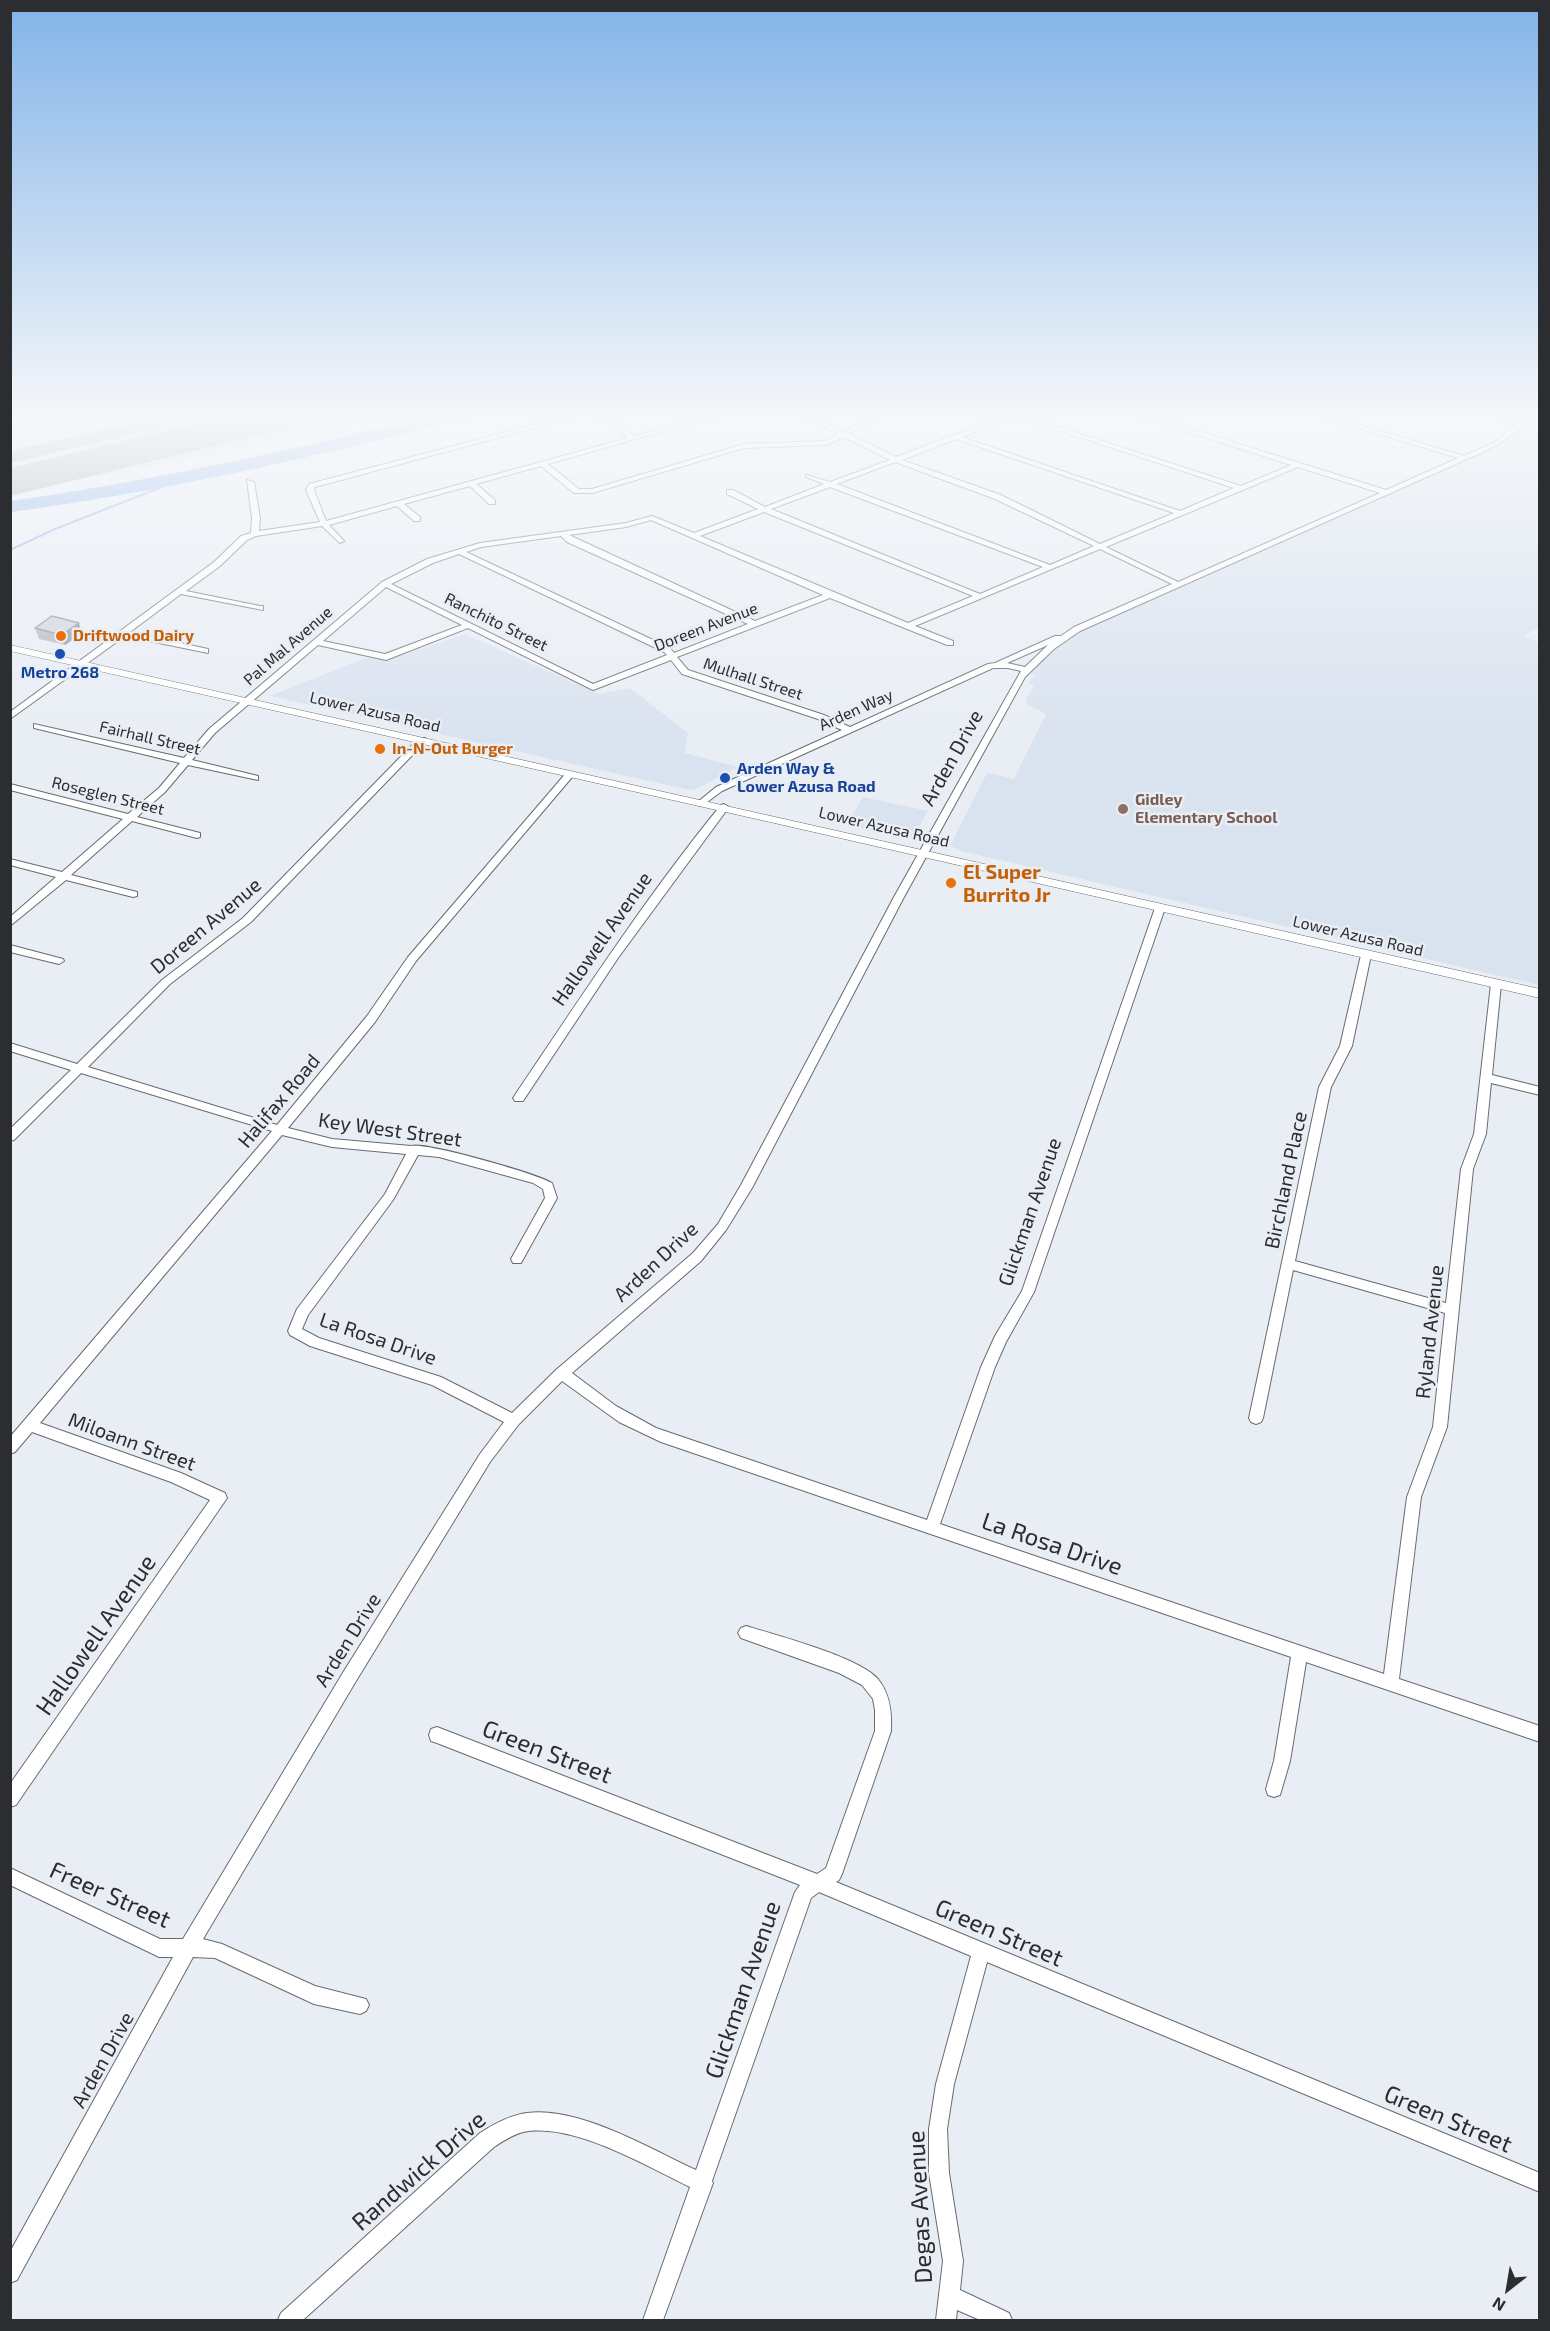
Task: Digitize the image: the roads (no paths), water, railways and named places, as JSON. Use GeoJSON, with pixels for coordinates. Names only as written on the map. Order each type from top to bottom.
{"type":"FeatureCollection","features":[{"type":"Feature","properties":{"kind":"main road","name":"Lower Azusa Road"},"geometry":{"type":"LineString","coordinates":[[10,648],[724,807],[1539,994]]}},
{"type":"Feature","properties":{"kind":"street"},"geometry":{"type":"LineString","coordinates":[[255,534],[256,526]]}},
{"type":"Feature","properties":{"kind":"street"},"geometry":{"type":"LineString","coordinates":[[10,716],[217,564],[244,538],[255,534],[312,526]]}},
{"type":"Feature","properties":{"kind":"street"},"geometry":{"type":"LineString","coordinates":[[326,526],[340,541]]}},
{"type":"Feature","properties":{"kind":"street","name":"Pal Mal Avenue"},"geometry":{"type":"LineString","coordinates":[[10,923],[162,790],[212,731],[385,584],[412,569],[480,545],[621,526]]}},
{"type":"Feature","properties":{"kind":"street","name":"Pal Mal Avenue"},"geometry":{"type":"LineString","coordinates":[[670,526],[693,536]]}},
{"type":"Feature","properties":{"kind":"street"},"geometry":{"type":"LineString","coordinates":[[693,536],[722,526]]}},
{"type":"Feature","properties":{"kind":"street"},"geometry":{"type":"LineString","coordinates":[[805,526],[979,596]]}},
{"type":"Feature","properties":{"kind":"street"},"geometry":{"type":"LineString","coordinates":[[942,526],[1049,567]]}},
{"type":"Feature","properties":{"kind":"street"},"geometry":{"type":"LineString","coordinates":[[1061,526],[1178,584]]}},
{"type":"Feature","properties":{"kind":"street"},"geometry":{"type":"LineString","coordinates":[[906,627],[1149,526]]}},
{"type":"Feature","properties":{"kind":"street","name":"Arden Drive"},"geometry":{"type":"LineString","coordinates":[[10,2273],[188,1948],[350,1676],[486,1458],[514,1420],[562,1372],[697,1257],[722,1227],[746,1188],[899,897],[925,854],[1018,682],[1051,647],[1077,629],[1309,526]]}},
{"type":"Feature","properties":{"kind":"street"},"geometry":{"type":"LineString","coordinates":[[563,534],[570,540],[755,624]]}},
{"type":"Feature","properties":{"kind":"street"},"geometry":{"type":"LineString","coordinates":[[693,536],[906,627],[950,643]]}},
{"type":"Feature","properties":{"kind":"street","name":"Mulhall Street"},"geometry":{"type":"LineString","coordinates":[[459,551],[474,561],[667,650],[685,672],[821,717],[850,730]]}},
{"type":"Feature","properties":{"kind":"street","name":"Ranchito Street"},"geometry":{"type":"LineString","coordinates":[[385,584],[593,687]]}},
{"type":"Feature","properties":{"kind":"street"},"geometry":{"type":"LineString","coordinates":[[180,591],[260,608]]}},
{"type":"Feature","properties":{"kind":"street","name":"Doreen Avenue"},"geometry":{"type":"LineString","coordinates":[[593,687],[830,595]]}},
{"type":"Feature","properties":{"kind":"street"},"geometry":{"type":"LineString","coordinates":[[315,642],[386,657],[469,625]]}},
{"type":"Feature","properties":{"kind":"street","name":"Arden Way"},"geometry":{"type":"LineString","coordinates":[[702,803],[719,789],[1077,629]]}},
{"type":"Feature","properties":{"kind":"street"},"geometry":{"type":"LineString","coordinates":[[124,633],[205,651]]}},
{"type":"Feature","properties":{"kind":"street"},"geometry":{"type":"LineString","coordinates":[[993,665],[1009,665],[1028,670]]}},
{"type":"Feature","properties":{"kind":"street","name":"Fairhall Street"},"geometry":{"type":"LineString","coordinates":[[37,726],[255,778]]}},
{"type":"Feature","properties":{"kind":"street","name":"Doreen Avenue"},"geometry":{"type":"LineString","coordinates":[[10,1137],[81,1069],[166,982],[247,920],[422,740]]}},
{"type":"Feature","properties":{"kind":"street","name":"Halifax Road"},"geometry":{"type":"LineString","coordinates":[[10,1448],[354,1042],[412,959],[570,774]]}},
{"type":"Feature","properties":{"kind":"street","name":"Roseglen Street"},"geometry":{"type":"LineString","coordinates":[[10,787],[197,835]]}},
{"type":"Feature","properties":{"kind":"street","name":"Hallowell Avenue"},"geometry":{"type":"LineString","coordinates":[[519,1098],[621,947],[724,807]]}},
{"type":"Feature","properties":{"kind":"street"},"geometry":{"type":"LineString","coordinates":[[10,862],[133,894]]}},
{"type":"Feature","properties":{"kind":"street","name":"Glickman Avenue"},"geometry":{"type":"LineString","coordinates":[[932,1527],[988,1367],[1030,1285],[1160,908]]}},
{"type":"Feature","properties":{"kind":"street"},"geometry":{"type":"LineString","coordinates":[[10,948],[59,961]]}},
{"type":"Feature","properties":{"kind":"street","name":"Birchland Place"},"geometry":{"type":"LineString","coordinates":[[1256,1418],[1325,1087],[1346,1046],[1366,955]]}},
{"type":"Feature","properties":{"kind":"street","name":"Ryland Avenue"},"geometry":{"type":"LineString","coordinates":[[1391,1683],[1414,1497],[1440,1427],[1467,1169],[1480,1134],[1496,984]]}},
{"type":"Feature","properties":{"kind":"street","name":"Key West Street"},"geometry":{"type":"LineString","coordinates":[[10,1047],[280,1130],[332,1143],[415,1149],[537,1180],[548,1186],[551,1197],[547,1209],[517,1259]]}},
{"type":"Feature","properties":{"kind":"street"},"geometry":{"type":"LineString","coordinates":[[1485,1077],[1539,1091]]}},
{"type":"Feature","properties":{"kind":"street","name":"La Rosa Drive"},"geometry":{"type":"LineString","coordinates":[[415,1149],[389,1197],[302,1313],[295,1331],[315,1342],[436,1381],[514,1420]]}},
{"type":"Feature","properties":{"kind":"street"},"geometry":{"type":"LineString","coordinates":[[1288,1264],[1453,1310]]}},
{"type":"Feature","properties":{"kind":"street","name":"La Rosa Drive"},"geometry":{"type":"LineString","coordinates":[[562,1372],[609,1410],[636,1427],[1539,1734]]}},
{"type":"Feature","properties":{"kind":"street","name":"Miloann Street"},"geometry":{"type":"LineString","coordinates":[[30,1425],[176,1477],[220,1498]]}},
{"type":"Feature","properties":{"kind":"street","name":"Hallowell Avenue"},"geometry":{"type":"LineString","coordinates":[[10,1799],[220,1498]]}},
{"type":"Feature","properties":{"kind":"street","name":"Glickman Avenue"},"geometry":{"type":"LineString","coordinates":[[653,2320],[804,1893],[833,1874],[883,1731],[885,1714],[881,1698],[867,1679],[746,1633]]}},
{"type":"Feature","properties":{"kind":"street"},"geometry":{"type":"LineString","coordinates":[[1274,1790],[1282,1761],[1300,1652]]}},
{"type":"Feature","properties":{"kind":"street","name":"Green Street"},"geometry":{"type":"LineString","coordinates":[[437,1734],[817,1883],[1539,2183]]}},
{"type":"Feature","properties":{"kind":"street","name":"Freer Street"},"geometry":{"type":"LineString","coordinates":[[10,1876],[159,1948],[216,1950],[314,1995],[360,2004]]}},
{"type":"Feature","properties":{"kind":"street","name":"Degas Avenue"},"geometry":{"type":"LineString","coordinates":[[946,2320],[953,2261],[939,2174],[939,2129],[945,2084],[981,1952]]}},
{"type":"Feature","properties":{"kind":"street","name":"Randwick Drive"},"geometry":{"type":"LineString","coordinates":[[288,2320],[487,2140],[510,2126],[531,2121],[556,2121],[580,2127],[703,2183]]}},
{"type":"Feature","properties":{"kind":"street"},"geometry":{"type":"LineString","coordinates":[[950,2296],[1002,2320]]}},
{"type":"Feature","properties":{"kind":"waterway"},"geometry":{"type":"LineString","coordinates":[[10,550],[63,526]]}},
{"type":"Feature","properties":{"kind":"place","name":"Driftwood Dairy"},"geometry":{"type":"Point","coordinates":[61,636]}},
{"type":"Feature","properties":{"kind":"place","name":"Metro 268"},"geometry":{"type":"Point","coordinates":[60,654]}},
{"type":"Feature","properties":{"kind":"place","name":"In-N-Out Burger"},"geometry":{"type":"Point","coordinates":[380,749]}},
{"type":"Feature","properties":{"kind":"place","name":"Arden Way & Lower Azusa Road"},"geometry":{"type":"Point","coordinates":[725,778]}},
{"type":"Feature","properties":{"kind":"place","name":"Gidley Elementary School"},"geometry":{"type":"Point","coordinates":[1123,809]}},
{"type":"Feature","properties":{"kind":"place","name":"El Super Burrito Jr"},"geometry":{"type":"Point","coordinates":[951,883]}}]}
